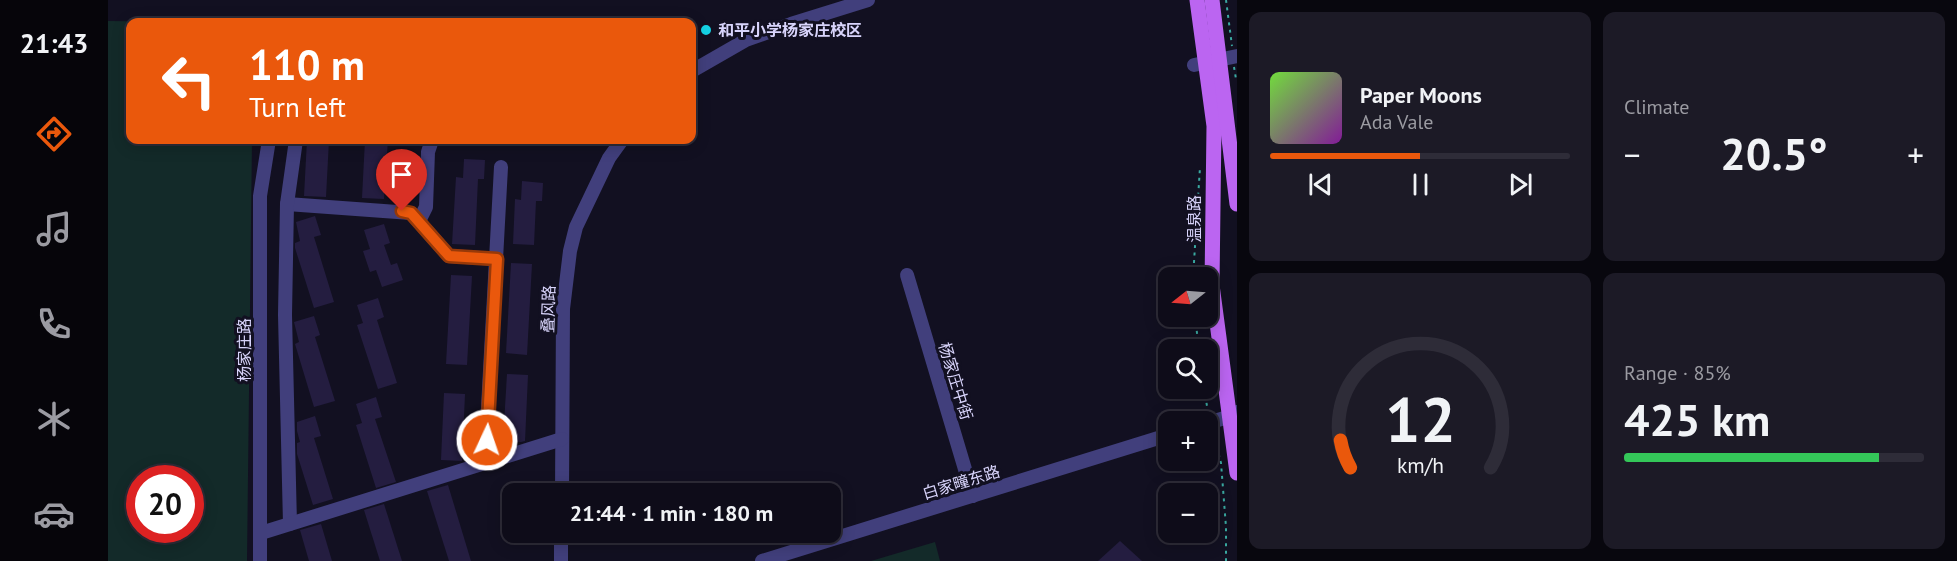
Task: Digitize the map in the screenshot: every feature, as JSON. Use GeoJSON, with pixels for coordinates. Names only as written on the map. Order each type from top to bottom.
{"type":"FeatureCollection","features":[{"type":"Feature","properties":{"kind":"main road","name":"温泉路"},"geometry":{"type":"LineString","coordinates":[[1197,0],[1214,126],[1212,285],[1218,341],[1234,414],[1237,473]]}},
{"type":"Feature","properties":{"kind":"main road","name":"温泉路"},"geometry":{"type":"LineString","coordinates":[[1212,0],[1206,63],[1237,204]]}},
{"type":"Feature","properties":{"kind":"street"},"geometry":{"type":"LineString","coordinates":[[696,69],[746,40],[868,0]]}},
{"type":"Feature","properties":{"kind":"street"},"geometry":{"type":"LineString","coordinates":[[1206,63],[1237,56]]}},
{"type":"Feature","properties":{"kind":"street","name":"杨家庄路"},"geometry":{"type":"LineString","coordinates":[[260,561],[260,196],[269,144]]}},
{"type":"Feature","properties":{"kind":"street"},"geometry":{"type":"LineString","coordinates":[[290,524],[285,315],[287,204],[295,144]]}},
{"type":"Feature","properties":{"kind":"street"},"geometry":{"type":"LineString","coordinates":[[419,221],[426,207],[428,152],[431,144]]}},
{"type":"Feature","properties":{"kind":"street","name":"叠风路"},"geometry":{"type":"LineString","coordinates":[[562,483],[565,276],[576,227],[609,158],[619,144]]}},
{"type":"Feature","properties":{"kind":"street"},"geometry":{"type":"LineString","coordinates":[[485,463],[501,167]]}},
{"type":"Feature","properties":{"kind":"street"},"geometry":{"type":"LineString","coordinates":[[287,204],[411,213],[449,256],[497,259]]}},
{"type":"Feature","properties":{"kind":"street","name":"杨家庄中街"},"geometry":{"type":"LineString","coordinates":[[907,275],[973,496]]}},
{"type":"Feature","properties":{"kind":"street"},"geometry":{"type":"LineString","coordinates":[[1218,420],[1234,414]]}},
{"type":"Feature","properties":{"kind":"street","name":"白家疃东路"},"geometry":{"type":"LineString","coordinates":[[762,561],[1158,438]]}},
{"type":"Feature","properties":{"kind":"street"},"geometry":{"type":"LineString","coordinates":[[261,534],[562,439]]}},
{"type":"Feature","properties":{"kind":"street"},"geometry":{"type":"LineString","coordinates":[[561,543],[561,561]]}},
{"type":"Feature","properties":{"kind":"path"},"geometry":{"type":"LineString","coordinates":[[1194,267],[1200,163]]}},
{"type":"Feature","properties":{"kind":"path"},"geometry":{"type":"LineString","coordinates":[[1218,453],[1221,463],[1226,527],[1226,561]]}},
{"type":"Feature","properties":{"kind":"green space"},"geometry":{"type":"Polygon","coordinates":[[[108,21],[126,21],[126,144],[252,144],[247,561],[108,561],[108,21]]]}},
{"type":"Feature","properties":{"kind":"green space"},"geometry":{"type":"Polygon","coordinates":[[[935,542],[940,561],[871,561],[935,542]]]}},
{"type":"Feature","properties":{"kind":"building"},"geometry":{"type":"Polygon","coordinates":[[[307,144],[329,144],[326,197],[304,196],[307,144]]]}},
{"type":"Feature","properties":{"kind":"building"},"geometry":{"type":"Polygon","coordinates":[[[365,144],[388,144],[384,199],[362,198],[365,144]]]}},
{"type":"Feature","properties":{"kind":"building"},"geometry":{"type":"Polygon","coordinates":[[[464,159],[485,160],[484,179],[478,179],[475,245],[452,244],[456,177],[463,178],[464,159]]]}},
{"type":"Feature","properties":{"kind":"building"},"geometry":{"type":"Polygon","coordinates":[[[522,181],[543,183],[542,201],[536,201],[534,245],[513,244],[515,199],[521,200],[522,181]]]}},
{"type":"Feature","properties":{"kind":"building"},"geometry":{"type":"Polygon","coordinates":[[[315,216],[321,235],[314,237],[334,302],[314,308],[295,243],[300,241],[296,222],[315,216]]]}},
{"type":"Feature","properties":{"kind":"building"},"geometry":{"type":"Polygon","coordinates":[[[384,224],[390,243],[384,245],[391,265],[397,263],[403,280],[382,287],[376,270],[370,272],[363,251],[370,249],[364,230],[384,224]]]}},
{"type":"Feature","properties":{"kind":"building"},"geometry":{"type":"Polygon","coordinates":[[[511,263],[532,264],[527,355],[506,353],[511,263]]]}},
{"type":"Feature","properties":{"kind":"building"},"geometry":{"type":"Polygon","coordinates":[[[451,275],[472,276],[467,365],[446,364],[451,275]]]}},
{"type":"Feature","properties":{"kind":"building"},"geometry":{"type":"Polygon","coordinates":[[[378,298],[384,317],[377,320],[397,383],[378,389],[357,325],[363,323],[357,305],[378,298]]]}},
{"type":"Feature","properties":{"kind":"building"},"geometry":{"type":"Polygon","coordinates":[[[314,316],[320,335],[315,337],[335,401],[314,407],[295,344],[299,342],[294,322],[314,316]]]}},
{"type":"Feature","properties":{"kind":"building"},"geometry":{"type":"Polygon","coordinates":[[[507,374],[528,375],[525,441],[521,442],[503,441],[507,374]]]}},
{"type":"Feature","properties":{"kind":"building"},"geometry":{"type":"Polygon","coordinates":[[[444,393],[465,394],[462,461],[441,460],[444,393]]]}},
{"type":"Feature","properties":{"kind":"building"},"geometry":{"type":"Polygon","coordinates":[[[376,397],[382,417],[375,419],[396,482],[376,488],[356,425],[362,423],[356,404],[376,397]]]}},
{"type":"Feature","properties":{"kind":"building"},"geometry":{"type":"Polygon","coordinates":[[[315,416],[321,436],[314,438],[333,499],[313,505],[297,454],[297,443],[300,442],[297,422],[315,416]]]}},
{"type":"Feature","properties":{"kind":"building"},"geometry":{"type":"Polygon","coordinates":[[[448,485],[471,561],[449,561],[427,491],[448,485]]]}},
{"type":"Feature","properties":{"kind":"building"},"geometry":{"type":"Polygon","coordinates":[[[384,504],[402,561],[380,561],[364,510],[384,504]]]}},
{"type":"Feature","properties":{"kind":"building"},"geometry":{"type":"Polygon","coordinates":[[[321,524],[332,561],[309,561],[300,530],[321,524]]]}},
{"type":"Feature","properties":{"kind":"building"},"geometry":{"type":"Polygon","coordinates":[[[1120,541],[1142,561],[1098,561],[1120,541]]]}},
{"type":"Feature","properties":{"kind":"place","name":"和平小学杨家庄校区"},"geometry":{"type":"Point","coordinates":[706,30]}},
{"type":"Feature","properties":{"kind":"route"},"geometry":{"type":"LineString","coordinates":[[402,211],[411,213],[449,256],[497,259],[487,440]]}}]}
